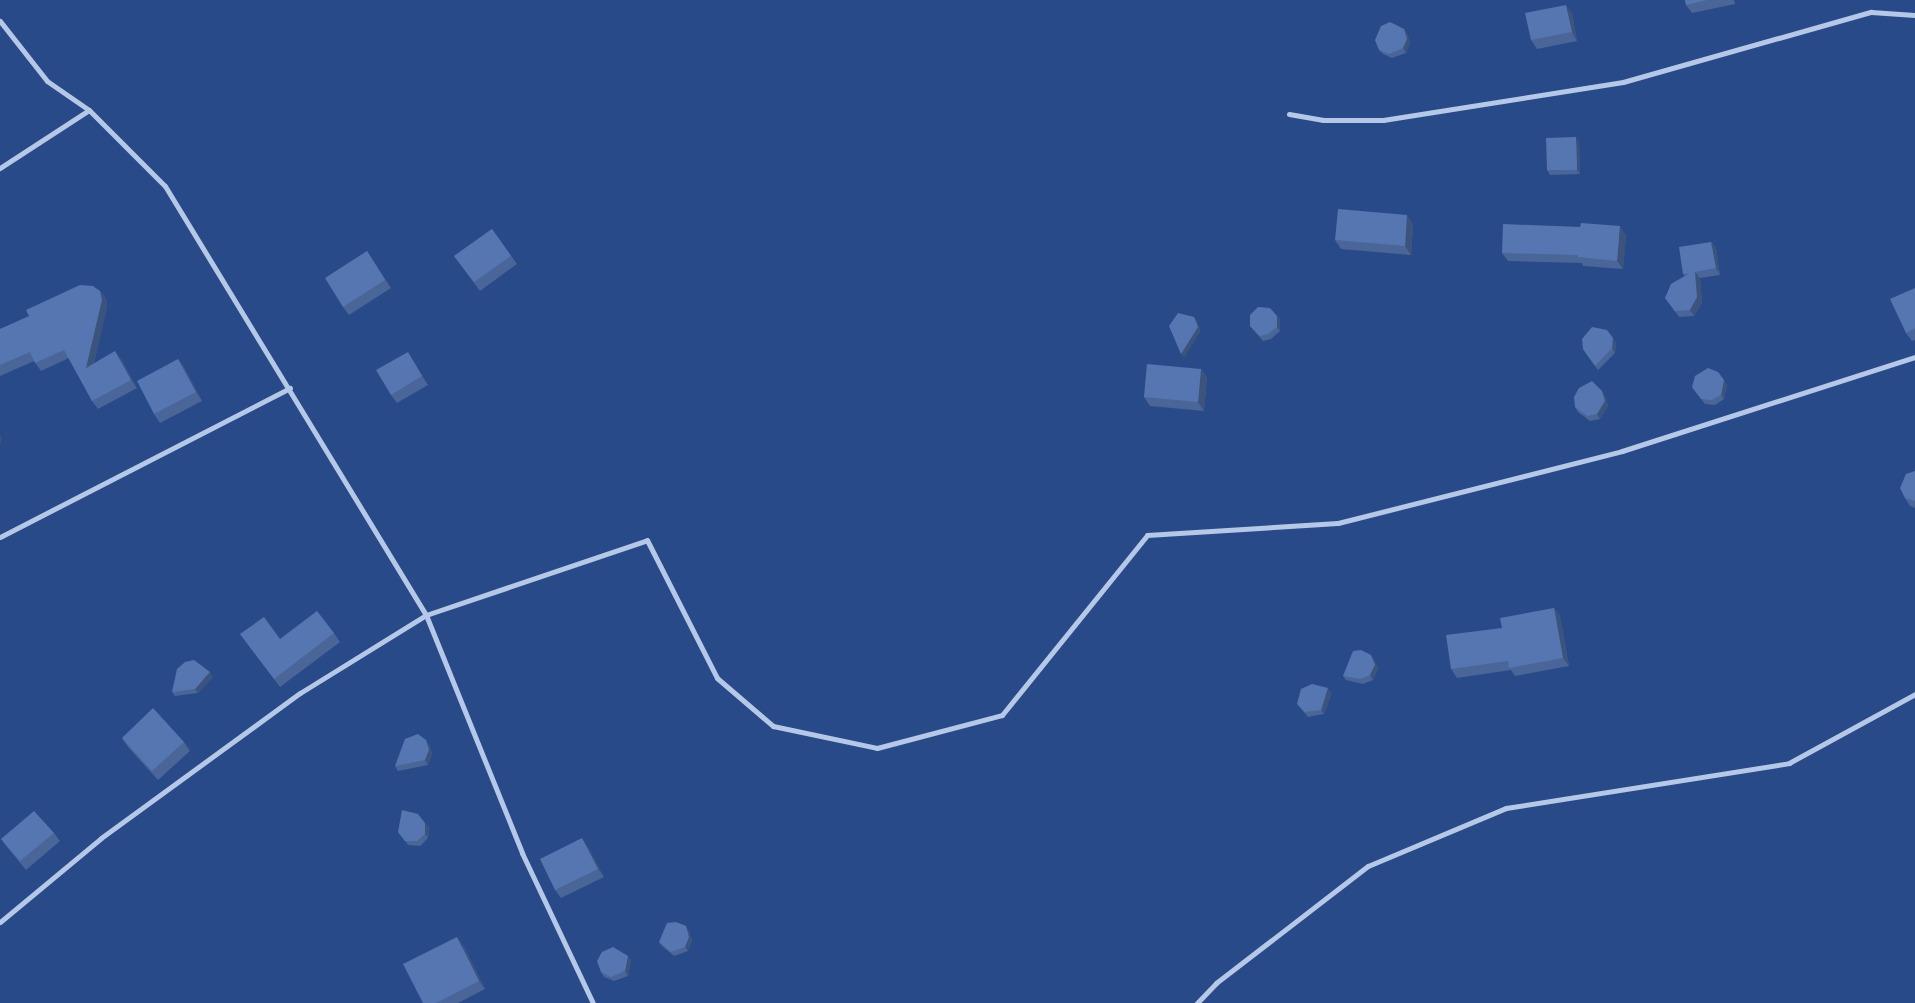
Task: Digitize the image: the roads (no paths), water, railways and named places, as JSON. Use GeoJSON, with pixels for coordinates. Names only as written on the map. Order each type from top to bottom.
{"type":"FeatureCollection","features":[{"type":"Feature","properties":{"kind":"street"},"geometry":{"type":"LineString","coordinates":[[1289,114],[1323,120],[1384,120],[1614,84],[1871,12],[1915,15]]}},
{"type":"Feature","properties":{"kind":"street"},"geometry":{"type":"LineString","coordinates":[[0,22],[47,81],[90,110],[164,186],[290,388],[426,615],[522,853],[593,1003]]}},
{"type":"Feature","properties":{"kind":"street"},"geometry":{"type":"LineString","coordinates":[[0,168],[90,110]]}},
{"type":"Feature","properties":{"kind":"street"},"geometry":{"type":"LineString","coordinates":[[0,922],[101,838],[300,693],[426,615],[647,540],[717,678],[773,726],[877,748],[1002,715],[1147,535],[1338,523],[1622,451],[1915,357]]}},
{"type":"Feature","properties":{"kind":"street"},"geometry":{"type":"LineString","coordinates":[[0,537],[290,388]]}},
{"type":"Feature","properties":{"kind":"street"},"geometry":{"type":"LineString","coordinates":[[1197,1003],[1216,983],[1368,866],[1506,808],[1789,763],[1915,694]]}}]}
